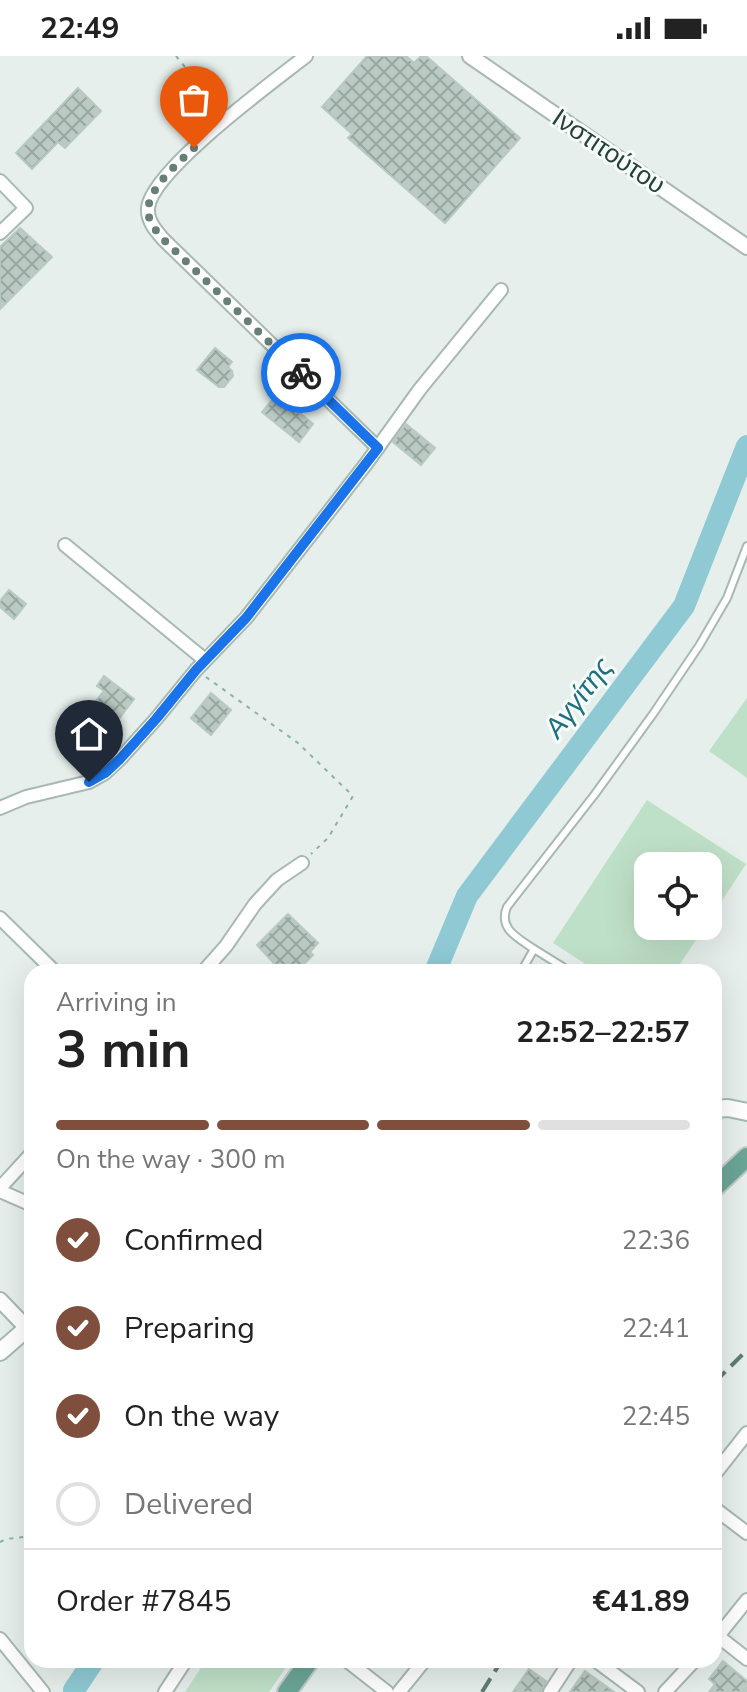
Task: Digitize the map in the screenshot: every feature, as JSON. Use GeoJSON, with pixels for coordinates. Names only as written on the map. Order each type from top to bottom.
{"type":"FeatureCollection","features":[{"type":"Feature","properties":{"kind":"main road"},"geometry":{"type":"LineString","coordinates":[[722,1108],[747,1102]]}},
{"type":"Feature","properties":{"kind":"main road"},"geometry":{"type":"LineString","coordinates":[[722,1108],[747,1112]]}},
{"type":"Feature","properties":{"kind":"main road"},"geometry":{"type":"LineString","coordinates":[[722,1180],[747,1157]]}},
{"type":"Feature","properties":{"kind":"main road"},"geometry":{"type":"LineString","coordinates":[[0,1352],[24,1330]]}},
{"type":"Feature","properties":{"kind":"main road"},"geometry":{"type":"LineString","coordinates":[[287,1692],[304,1668]]}},
{"type":"Feature","properties":{"kind":"street"},"geometry":{"type":"LineString","coordinates":[[306,56],[183,158],[157,188],[149,204],[149,216],[164,240],[378,448]]}},
{"type":"Feature","properties":{"kind":"street","name":"Ινστιτούτου"},"geometry":{"type":"LineString","coordinates":[[470,56],[747,247]]}},
{"type":"Feature","properties":{"kind":"street"},"geometry":{"type":"LineString","coordinates":[[0,181],[26,208],[0,233]]}},
{"type":"Feature","properties":{"kind":"street"},"geometry":{"type":"LineString","coordinates":[[0,808],[26,797],[89,782],[105,773],[246,618],[420,389],[501,290]]}},
{"type":"Feature","properties":{"kind":"street"},"geometry":{"type":"LineString","coordinates":[[65,545],[201,665]]}},
{"type":"Feature","properties":{"kind":"street"},"geometry":{"type":"LineString","coordinates":[[210,964],[255,904],[277,880],[302,863]]}},
{"type":"Feature","properties":{"kind":"street"},"geometry":{"type":"LineString","coordinates":[[0,918],[47,964]]}},
{"type":"Feature","properties":{"kind":"street"},"geometry":{"type":"LineString","coordinates":[[24,1162],[0,1189],[24,1201]]}},
{"type":"Feature","properties":{"kind":"street"},"geometry":{"type":"LineString","coordinates":[[0,1300],[24,1322]]}},
{"type":"Feature","properties":{"kind":"street"},"geometry":{"type":"LineString","coordinates":[[722,1465],[747,1433]]}},
{"type":"Feature","properties":{"kind":"street"},"geometry":{"type":"LineString","coordinates":[[722,1514],[747,1533]]}},
{"type":"Feature","properties":{"kind":"street"},"geometry":{"type":"LineString","coordinates":[[722,1628],[747,1600]]}},
{"type":"Feature","properties":{"kind":"street"},"geometry":{"type":"LineString","coordinates":[[0,1639],[43,1692]]}},
{"type":"Feature","properties":{"kind":"street"},"geometry":{"type":"LineString","coordinates":[[722,1641],[747,1659]]}},
{"type":"Feature","properties":{"kind":"street"},"geometry":{"type":"LineString","coordinates":[[165,1692],[181,1668]]}},
{"type":"Feature","properties":{"kind":"street"},"geometry":{"type":"LineString","coordinates":[[356,1668],[387,1692]]}},
{"type":"Feature","properties":{"kind":"street"},"geometry":{"type":"LineString","coordinates":[[399,1692],[418,1668]]}},
{"type":"Feature","properties":{"kind":"street"},"geometry":{"type":"LineString","coordinates":[[550,1692],[566,1668]]}},
{"type":"Feature","properties":{"kind":"street"},"geometry":{"type":"LineString","coordinates":[[606,1668],[638,1692]]}},
{"type":"Feature","properties":{"kind":"street"},"geometry":{"type":"LineString","coordinates":[[665,1692],[688,1668]]}},
{"type":"Feature","properties":{"kind":"lane"},"geometry":{"type":"LineString","coordinates":[[558,964],[508,931],[504,919],[507,907],[602,785],[699,646],[727,598],[747,546]]}},
{"type":"Feature","properties":{"kind":"lane"},"geometry":{"type":"LineString","coordinates":[[526,964],[534,949]]}},
{"type":"Feature","properties":{"kind":"path"},"geometry":{"type":"LineString","coordinates":[[176,56],[213,101]]}},
{"type":"Feature","properties":{"kind":"path"},"geometry":{"type":"LineString","coordinates":[[201,665],[298,743],[353,796],[328,838],[302,863]]}},
{"type":"Feature","properties":{"kind":"path"},"geometry":{"type":"LineString","coordinates":[[0,1542],[24,1537]]}},
{"type":"Feature","properties":{"kind":"green space"},"geometry":{"type":"Polygon","coordinates":[[[747,698],[747,778],[709,751],[747,698]]]}},
{"type":"Feature","properties":{"kind":"green space"},"geometry":{"type":"Polygon","coordinates":[[[647,800],[746,864],[722,901],[722,852],[634,852],[634,940],[696,940],[680,964],[586,964],[553,943],[647,800]]]}},
{"type":"Feature","properties":{"kind":"green space"},"geometry":{"type":"Polygon","coordinates":[[[201,1668],[286,1668],[269,1692],[185,1692],[201,1668]]]}},
{"type":"Feature","properties":{"kind":"building"},"geometry":{"type":"Polygon","coordinates":[[[367,56],[406,56],[414,63],[421,56],[426,56],[520,138],[445,223],[348,138],[352,134],[322,107],[367,56]]]}},
{"type":"Feature","properties":{"kind":"building"},"geometry":{"type":"Polygon","coordinates":[[[78,88],[101,111],[65,148],[58,142],[32,169],[16,153],[78,88]]]}},
{"type":"Feature","properties":{"kind":"building"},"geometry":{"type":"Polygon","coordinates":[[[20,228],[52,257],[0,309],[0,247],[20,228]]]}},
{"type":"Feature","properties":{"kind":"building"},"geometry":{"type":"Polygon","coordinates":[[[215,348],[232,362],[228,367],[233,376],[224,387],[219,387],[197,370],[215,348]]]}},
{"type":"Feature","properties":{"kind":"building"},"geometry":{"type":"Polygon","coordinates":[[[277,394],[313,424],[299,442],[262,412],[277,394]]]}},
{"type":"Feature","properties":{"kind":"building"},"geometry":{"type":"Polygon","coordinates":[[[406,424],[435,448],[421,465],[393,442],[406,424]]]}},
{"type":"Feature","properties":{"kind":"building"},"geometry":{"type":"Polygon","coordinates":[[[9,590],[26,604],[14,619],[0,607],[0,601],[9,590]]]}},
{"type":"Feature","properties":{"kind":"building"},"geometry":{"type":"Polygon","coordinates":[[[104,676],[134,699],[118,720],[95,702],[104,691],[97,686],[104,676]]]}},
{"type":"Feature","properties":{"kind":"building"},"geometry":{"type":"Polygon","coordinates":[[[211,693],[231,710],[211,735],[191,718],[211,693]]]}},
{"type":"Feature","properties":{"kind":"building"},"geometry":{"type":"Polygon","coordinates":[[[288,914],[318,943],[310,952],[313,955],[304,964],[275,964],[257,945],[288,914]]]}},
{"type":"Feature","properties":{"kind":"building"},"geometry":{"type":"Polygon","coordinates":[[[722,1662],[747,1681],[747,1692],[709,1692],[715,1684],[709,1679],[718,1668],[722,1668],[722,1662]]]}},
{"type":"Feature","properties":{"kind":"building"},"geometry":{"type":"Polygon","coordinates":[[[529,1669],[546,1681],[541,1692],[513,1692],[529,1669]]]}},
{"type":"Feature","properties":{"kind":"building"},"geometry":{"type":"Polygon","coordinates":[[[585,1671],[614,1692],[570,1692],[585,1671]]]}},
{"type":"Feature","properties":{"kind":"waterway","name":"Αγγίτης"},"geometry":{"type":"LineString","coordinates":[[438,964],[467,896],[684,606],[747,446]]}},
{"type":"Feature","properties":{"kind":"waterway","name":"Αγγίτης"},"geometry":{"type":"LineString","coordinates":[[74,1690],[89,1668]]}},
{"type":"Feature","properties":{"kind":"railway"},"geometry":{"type":"LineString","coordinates":[[722,1375],[747,1350]]}},
{"type":"Feature","properties":{"kind":"railway"},"geometry":{"type":"LineString","coordinates":[[482,1692],[497,1668]]}},
{"type":"Feature","properties":{"kind":"way so far"},"geometry":{"type":"LineString","coordinates":[[194,148],[157,188],[148,207],[150,221],[164,240],[301,373]]}},
{"type":"Feature","properties":{"kind":"route"},"geometry":{"type":"LineString","coordinates":[[89,782],[120,759],[196,670],[232,635],[378,448],[301,373]]}}]}
